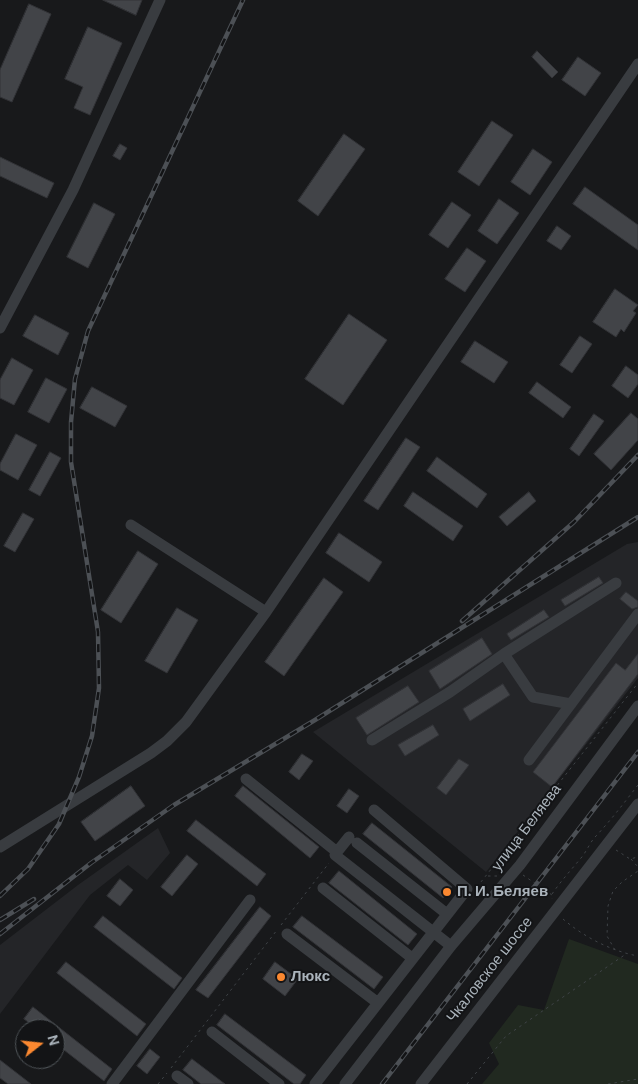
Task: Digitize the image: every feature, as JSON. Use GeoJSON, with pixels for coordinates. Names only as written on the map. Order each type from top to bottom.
{"type":"FeatureCollection","features":[{"type":"Feature","properties":{"kind":"street"},"geometry":{"type":"LineString","coordinates":[[0,328],[73,190],[160,0]]}},
{"type":"Feature","properties":{"kind":"street"},"geometry":{"type":"LineString","coordinates":[[0,847],[144,758],[168,741],[194,712],[266,612],[638,64]]}},
{"type":"Feature","properties":{"kind":"street"},"geometry":{"type":"LineString","coordinates":[[131,525],[266,612]]}},
{"type":"Feature","properties":{"kind":"street"},"geometry":{"type":"LineString","coordinates":[[372,740],[450,692],[504,654],[616,583]]}},
{"type":"Feature","properties":{"kind":"street"},"geometry":{"type":"LineString","coordinates":[[529,760],[638,614]]}},
{"type":"Feature","properties":{"kind":"street"},"geometry":{"type":"LineString","coordinates":[[504,654],[533,696],[571,704]]}},
{"type":"Feature","properties":{"kind":"street","name":"улица Беляева"},"geometry":{"type":"LineString","coordinates":[[345,1084],[451,946],[511,876],[638,706]]}},
{"type":"Feature","properties":{"kind":"street"},"geometry":{"type":"LineString","coordinates":[[246,779],[432,933],[451,946]]}},
{"type":"Feature","properties":{"kind":"street","name":"Чкаловское шоссе"},"geometry":{"type":"LineString","coordinates":[[421,1084],[638,804]]}},
{"type":"Feature","properties":{"kind":"street"},"geometry":{"type":"LineString","coordinates":[[315,1084],[467,888],[374,810]]}},
{"type":"Feature","properties":{"kind":"street"},"geometry":{"type":"LineString","coordinates":[[336,854],[353,840],[448,914]]}},
{"type":"Feature","properties":{"kind":"street"},"geometry":{"type":"LineString","coordinates":[[323,888],[412,958]]}},
{"type":"Feature","properties":{"kind":"street"},"geometry":{"type":"LineString","coordinates":[[112,1084],[250,900]]}},
{"type":"Feature","properties":{"kind":"street"},"geometry":{"type":"LineString","coordinates":[[287,934],[378,1003]]}},
{"type":"Feature","properties":{"kind":"street"},"geometry":{"type":"LineString","coordinates":[[212,1032],[279,1084]]}},
{"type":"Feature","properties":{"kind":"street"},"geometry":{"type":"LineString","coordinates":[[177,1076],[188,1084]]}},
{"type":"Feature","properties":{"kind":"path"},"geometry":{"type":"LineString","coordinates":[[476,889],[638,683]]}},
{"type":"Feature","properties":{"kind":"path"},"geometry":{"type":"LineString","coordinates":[[638,785],[596,836],[582,858],[570,870],[552,895],[554,912],[573,928],[616,951],[638,956]]}},
{"type":"Feature","properties":{"kind":"path"},"geometry":{"type":"LineString","coordinates":[[158,1084],[336,854]]}},
{"type":"Feature","properties":{"kind":"path"},"geometry":{"type":"LineString","coordinates":[[630,858],[638,867]]}},
{"type":"Feature","properties":{"kind":"path"},"geometry":{"type":"LineString","coordinates":[[616,951],[606,936],[608,906],[613,892],[622,882],[638,871]]}},
{"type":"Feature","properties":{"kind":"path"},"geometry":{"type":"LineString","coordinates":[[488,876],[523,875],[552,895]]}},
{"type":"Feature","properties":{"kind":"path"},"geometry":{"type":"LineString","coordinates":[[467,1084],[506,1036],[626,954]]}},
{"type":"Feature","properties":{"kind":"path"},"geometry":{"type":"LineString","coordinates":[[608,1084],[638,1079]]}},
{"type":"Feature","properties":{"kind":"shaded area"},"geometry":{"type":"Polygon","coordinates":[[[638,542],[638,678],[486,872],[313,732],[627,544],[638,542]]]}},
{"type":"Feature","properties":{"kind":"shaded area"},"geometry":{"type":"Polygon","coordinates":[[[158,828],[170,853],[147,880],[128,865],[90,895],[0,1014],[0,945],[78,885],[158,828]]]}},
{"type":"Feature","properties":{"kind":"shaded area"},"geometry":{"type":"Polygon","coordinates":[[[569,939],[638,964],[638,1084],[482,1084],[499,1064],[489,1043],[518,1005],[544,1010],[569,939]]]}},
{"type":"Feature","properties":{"kind":"building"},"geometry":{"type":"Polygon","coordinates":[[[103,0],[142,0],[136,15],[103,0]]]}},
{"type":"Feature","properties":{"kind":"building"},"geometry":{"type":"Polygon","coordinates":[[[29,4],[51,14],[12,102],[0,97],[0,70],[29,4]]]}},
{"type":"Feature","properties":{"kind":"building"},"geometry":{"type":"Polygon","coordinates":[[[88,27],[122,43],[90,115],[74,108],[83,87],[65,79],[88,27]]]}},
{"type":"Feature","properties":{"kind":"building"},"geometry":{"type":"Polygon","coordinates":[[[537,51],[558,72],[552,78],[532,57],[537,51]]]}},
{"type":"Feature","properties":{"kind":"building"},"geometry":{"type":"Polygon","coordinates":[[[578,57],[601,73],[585,96],[562,80],[578,57]]]}},
{"type":"Feature","properties":{"kind":"building"},"geometry":{"type":"Polygon","coordinates":[[[492,121],[513,135],[479,186],[458,172],[492,121]]]}},
{"type":"Feature","properties":{"kind":"building"},"geometry":{"type":"Polygon","coordinates":[[[344,134],[365,149],[318,216],[298,201],[344,134]]]}},
{"type":"Feature","properties":{"kind":"building"},"geometry":{"type":"Polygon","coordinates":[[[120,144],[127,148],[120,160],[113,156],[120,144]]]}},
{"type":"Feature","properties":{"kind":"building"},"geometry":{"type":"Polygon","coordinates":[[[533,149],[552,162],[530,195],[511,182],[533,149]]]}},
{"type":"Feature","properties":{"kind":"building"},"geometry":{"type":"Polygon","coordinates":[[[0,157],[54,183],[47,198],[0,176],[0,157]]]}},
{"type":"Feature","properties":{"kind":"building"},"geometry":{"type":"Polygon","coordinates":[[[585,187],[638,225],[638,250],[573,204],[585,187]]]}},
{"type":"Feature","properties":{"kind":"building"},"geometry":{"type":"Polygon","coordinates":[[[499,199],[519,213],[497,244],[478,231],[499,199]]]}},
{"type":"Feature","properties":{"kind":"building"},"geometry":{"type":"Polygon","coordinates":[[[452,202],[471,215],[448,248],[429,235],[452,202]]]}},
{"type":"Feature","properties":{"kind":"building"},"geometry":{"type":"Polygon","coordinates":[[[94,203],[115,214],[88,268],[67,257],[94,203]]]}},
{"type":"Feature","properties":{"kind":"building"},"geometry":{"type":"Polygon","coordinates":[[[557,226],[571,236],[561,250],[547,241],[557,226]]]}},
{"type":"Feature","properties":{"kind":"building"},"geometry":{"type":"Polygon","coordinates":[[[467,248],[486,261],[465,292],[445,279],[467,248]]]}},
{"type":"Feature","properties":{"kind":"building"},"geometry":{"type":"Polygon","coordinates":[[[615,289],[638,305],[633,311],[636,313],[624,332],[621,329],[616,337],[593,322],[615,289]]]}},
{"type":"Feature","properties":{"kind":"building"},"geometry":{"type":"Polygon","coordinates":[[[349,314],[387,340],[343,405],[305,379],[349,314]]]}},
{"type":"Feature","properties":{"kind":"building"},"geometry":{"type":"Polygon","coordinates":[[[35,315],[69,333],[58,355],[23,336],[35,315]]]}},
{"type":"Feature","properties":{"kind":"building"},"geometry":{"type":"Polygon","coordinates":[[[580,336],[592,344],[572,373],[560,365],[580,336]]]}},
{"type":"Feature","properties":{"kind":"building"},"geometry":{"type":"Polygon","coordinates":[[[475,341],[508,362],[494,383],[461,362],[475,341]]]}},
{"type":"Feature","properties":{"kind":"building"},"geometry":{"type":"Polygon","coordinates":[[[12,358],[33,370],[14,405],[0,398],[0,380],[12,358]]]}},
{"type":"Feature","properties":{"kind":"building"},"geometry":{"type":"Polygon","coordinates":[[[626,366],[638,375],[638,384],[628,398],[612,386],[626,366]]]}},
{"type":"Feature","properties":{"kind":"building"},"geometry":{"type":"Polygon","coordinates":[[[46,378],[67,389],[49,423],[28,412],[46,378]]]}},
{"type":"Feature","properties":{"kind":"building"},"geometry":{"type":"Polygon","coordinates":[[[537,382],[571,407],[563,418],[529,393],[537,382]]]}},
{"type":"Feature","properties":{"kind":"building"},"geometry":{"type":"Polygon","coordinates":[[[92,387],[127,406],[115,427],[80,408],[92,387]]]}},
{"type":"Feature","properties":{"kind":"building"},"geometry":{"type":"Polygon","coordinates":[[[631,413],[638,419],[638,440],[611,470],[594,454],[631,413]]]}},
{"type":"Feature","properties":{"kind":"building"},"geometry":{"type":"Polygon","coordinates":[[[594,414],[604,421],[579,456],[570,449],[594,414]]]}},
{"type":"Feature","properties":{"kind":"building"},"geometry":{"type":"Polygon","coordinates":[[[16,434],[37,445],[18,480],[0,470],[0,464],[16,434]]]}},
{"type":"Feature","properties":{"kind":"building"},"geometry":{"type":"Polygon","coordinates":[[[406,438],[420,447],[378,510],[364,501],[406,438]]]}},
{"type":"Feature","properties":{"kind":"building"},"geometry":{"type":"Polygon","coordinates":[[[50,452],[61,458],[40,496],[29,490],[50,452]]]}},
{"type":"Feature","properties":{"kind":"building"},"geometry":{"type":"Polygon","coordinates":[[[437,457],[487,494],[477,508],[427,471],[437,457]]]}},
{"type":"Feature","properties":{"kind":"building"},"geometry":{"type":"Polygon","coordinates":[[[413,492],[463,526],[453,541],[404,506],[413,492]]]}},
{"type":"Feature","properties":{"kind":"building"},"geometry":{"type":"Polygon","coordinates":[[[529,492],[536,501],[507,526],[499,517],[529,492]]]}},
{"type":"Feature","properties":{"kind":"building"},"geometry":{"type":"Polygon","coordinates":[[[23,513],[34,519],[15,552],[4,546],[23,513]]]}},
{"type":"Feature","properties":{"kind":"building"},"geometry":{"type":"Polygon","coordinates":[[[339,533],[382,562],[369,582],[326,553],[339,533]]]}},
{"type":"Feature","properties":{"kind":"building"},"geometry":{"type":"Polygon","coordinates":[[[138,551],[158,564],[121,623],[101,610],[138,551]]]}},
{"type":"Feature","properties":{"kind":"building"},"geometry":{"type":"Polygon","coordinates":[[[599,577],[603,583],[565,606],[561,600],[599,577]]]}},
{"type":"Feature","properties":{"kind":"building"},"geometry":{"type":"Polygon","coordinates":[[[324,578],[343,592],[284,676],[265,662],[324,578]]]}},
{"type":"Feature","properties":{"kind":"building"},"geometry":{"type":"Polygon","coordinates":[[[626,592],[638,601],[638,607],[632,609],[620,599],[626,592]]]}},
{"type":"Feature","properties":{"kind":"building"},"geometry":{"type":"Polygon","coordinates":[[[177,608],[198,620],[167,673],[145,661],[177,608]]]}},
{"type":"Feature","properties":{"kind":"building"},"geometry":{"type":"Polygon","coordinates":[[[544,610],[549,617],[511,640],[507,634],[544,610]]]}},
{"type":"Feature","properties":{"kind":"building"},"geometry":{"type":"Polygon","coordinates":[[[482,638],[492,654],[440,689],[429,671],[482,638]]]}},
{"type":"Feature","properties":{"kind":"building"},"geometry":{"type":"Polygon","coordinates":[[[638,654],[638,674],[552,787],[533,772],[616,663],[625,670],[638,654]]]}},
{"type":"Feature","properties":{"kind":"building"},"geometry":{"type":"Polygon","coordinates":[[[503,684],[510,695],[470,721],[463,709],[503,684]]]}},
{"type":"Feature","properties":{"kind":"building"},"geometry":{"type":"Polygon","coordinates":[[[408,686],[419,702],[367,735],[356,718],[408,686]]]}},
{"type":"Feature","properties":{"kind":"building"},"geometry":{"type":"Polygon","coordinates":[[[433,725],[439,735],[405,756],[398,745],[433,725]]]}},
{"type":"Feature","properties":{"kind":"building"},"geometry":{"type":"Polygon","coordinates":[[[302,754],[313,761],[299,780],[289,772],[302,754]]]}},
{"type":"Feature","properties":{"kind":"building"},"geometry":{"type":"Polygon","coordinates":[[[459,759],[469,765],[446,795],[437,788],[459,759]]]}},
{"type":"Feature","properties":{"kind":"building"},"geometry":{"type":"Polygon","coordinates":[[[131,786],[145,806],[95,841],[81,822],[131,786]]]}},
{"type":"Feature","properties":{"kind":"building"},"geometry":{"type":"Polygon","coordinates":[[[243,786],[319,847],[310,858],[235,796],[243,786]]]}},
{"type":"Feature","properties":{"kind":"building"},"geometry":{"type":"Polygon","coordinates":[[[349,789],[359,796],[347,813],[337,806],[349,789]]]}},
{"type":"Feature","properties":{"kind":"building"},"geometry":{"type":"Polygon","coordinates":[[[196,820],[266,874],[257,886],[187,831],[196,820]]]}},
{"type":"Feature","properties":{"kind":"building"},"geometry":{"type":"Polygon","coordinates":[[[372,823],[452,887],[443,898],[363,834],[372,823]]]}},
{"type":"Feature","properties":{"kind":"building"},"geometry":{"type":"Polygon","coordinates":[[[187,855],[198,864],[172,896],[161,887],[187,855]]]}},
{"type":"Feature","properties":{"kind":"building"},"geometry":{"type":"Polygon","coordinates":[[[339,871],[417,934],[408,945],[329,883],[339,871]]]}},
{"type":"Feature","properties":{"kind":"building"},"geometry":{"type":"Polygon","coordinates":[[[120,879],[133,890],[120,906],[107,896],[120,879]]]}},
{"type":"Feature","properties":{"kind":"building"},"geometry":{"type":"Polygon","coordinates":[[[260,907],[271,916],[208,998],[196,990],[260,907]]]}},
{"type":"Feature","properties":{"kind":"building"},"geometry":{"type":"Polygon","coordinates":[[[103,916],[182,978],[174,989],[94,927],[103,916]]]}},
{"type":"Feature","properties":{"kind":"building"},"geometry":{"type":"Polygon","coordinates":[[[302,916],[383,977],[374,989],[293,927],[302,916]]]}},
{"type":"Feature","properties":{"kind":"building"},"geometry":{"type":"Polygon","coordinates":[[[66,962],[146,1024],[137,1036],[57,973],[66,962]]]}},
{"type":"Feature","properties":{"kind":"building","name":"Люкс"},"geometry":{"type":"Polygon","coordinates":[[[275,962],[291,974],[294,971],[300,976],[285,996],[263,979],[275,962]]]}},
{"type":"Feature","properties":{"kind":"building"},"geometry":{"type":"Polygon","coordinates":[[[33,1007],[48,1019],[24,1019],[33,1007]]]}},
{"type":"Feature","properties":{"kind":"building"},"geometry":{"type":"Polygon","coordinates":[[[225,1014],[306,1075],[300,1084],[294,1084],[217,1025],[225,1014]]]}},
{"type":"Feature","properties":{"kind":"building"},"geometry":{"type":"Polygon","coordinates":[[[65,1032],[112,1069],[104,1081],[65,1051],[65,1032]]]}},
{"type":"Feature","properties":{"kind":"building"},"geometry":{"type":"Polygon","coordinates":[[[150,1049],[160,1057],[147,1074],[137,1066],[150,1049]]]}},
{"type":"Feature","properties":{"kind":"building"},"geometry":{"type":"Polygon","coordinates":[[[192,1059],[225,1084],[201,1084],[183,1070],[192,1059]]]}},
{"type":"Feature","properties":{"kind":"building"},"geometry":{"type":"Polygon","coordinates":[[[0,1060],[31,1084],[8,1084],[0,1078],[0,1060]]]}},
{"type":"Feature","properties":{"kind":"railway"},"geometry":{"type":"LineString","coordinates":[[0,896],[28,869],[59,824],[79,777],[92,736],[99,688],[98,632],[71,462],[71,422],[75,379],[88,331],[243,0]]}},
{"type":"Feature","properties":{"kind":"railway"},"geometry":{"type":"LineString","coordinates":[[462,621],[574,522],[638,455]]}},
{"type":"Feature","properties":{"kind":"railway"},"geometry":{"type":"LineString","coordinates":[[0,934],[91,863],[174,805],[315,720],[638,517]]}},
{"type":"Feature","properties":{"kind":"railway"},"geometry":{"type":"LineString","coordinates":[[382,1084],[638,752]]}},
{"type":"Feature","properties":{"kind":"railway"},"geometry":{"type":"LineString","coordinates":[[0,920],[34,899]]}},
{"type":"Feature","properties":{"kind":"place","name":"П. И. Беляев"},"geometry":{"type":"Point","coordinates":[447,892]}},
{"type":"Feature","properties":{"kind":"place","name":"Люкс"},"geometry":{"type":"Point","coordinates":[281,977]}}]}
